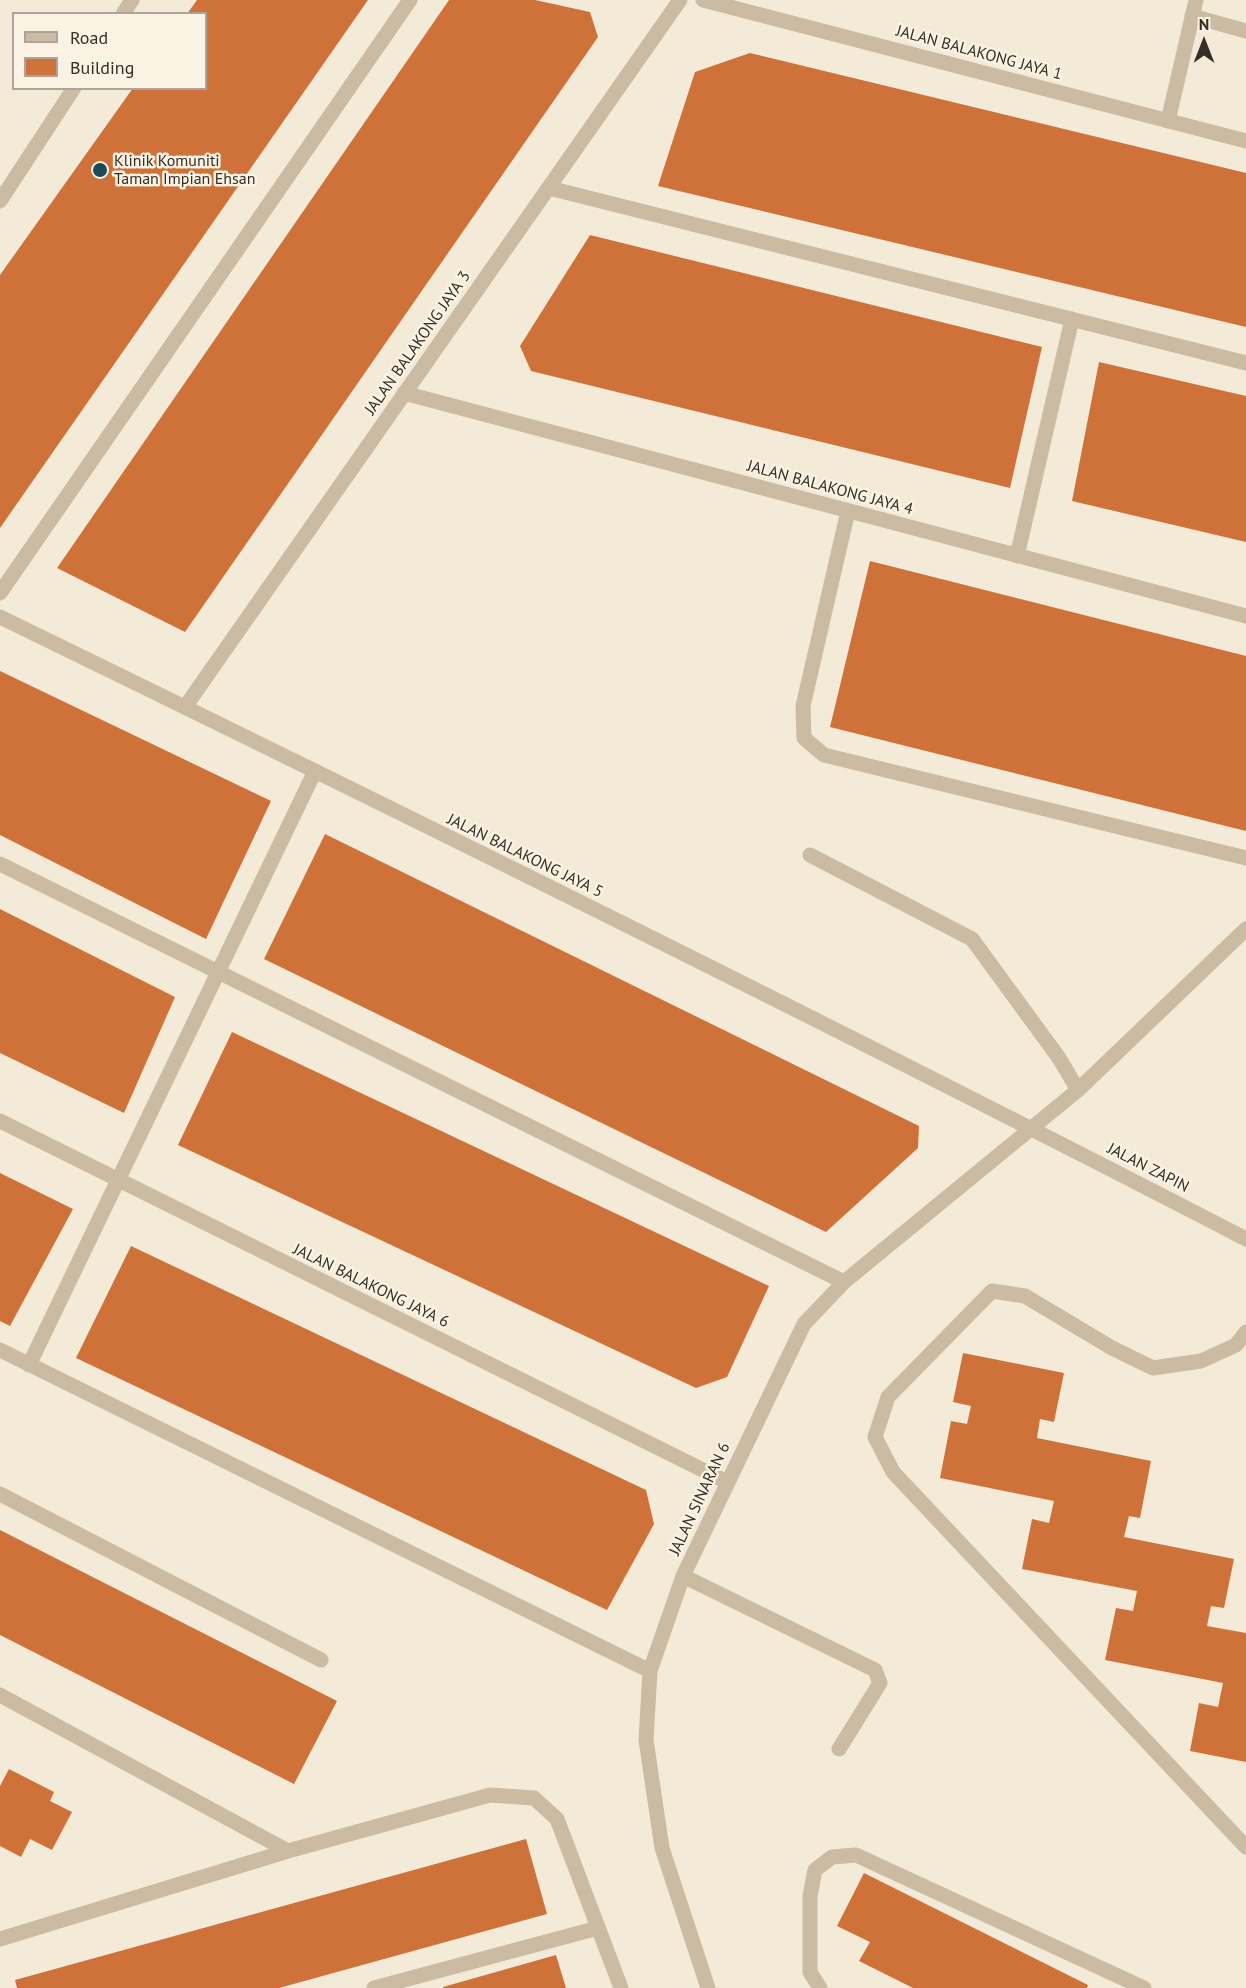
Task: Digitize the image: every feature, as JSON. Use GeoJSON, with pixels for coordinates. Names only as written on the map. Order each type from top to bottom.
{"type":"FeatureCollection","features":[{"type":"Feature","properties":{"kind":"street"},"geometry":{"type":"LineString","coordinates":[[0,593],[410,0]]}},
{"type":"Feature","properties":{"kind":"street","name":"JALAN BALAKONG JAYA 3"},"geometry":{"type":"LineString","coordinates":[[185,707],[680,0]]}},
{"type":"Feature","properties":{"kind":"street","name":"JALAN BALAKONG JAYA 1"},"geometry":{"type":"LineString","coordinates":[[703,0],[1246,141]]}},
{"type":"Feature","properties":{"kind":"street"},"geometry":{"type":"LineString","coordinates":[[1168,121],[1196,0]]}},
{"type":"Feature","properties":{"kind":"street"},"geometry":{"type":"LineString","coordinates":[[1192,16],[1246,31]]}},
{"type":"Feature","properties":{"kind":"street"},"geometry":{"type":"LineString","coordinates":[[0,201],[73,90]]}},
{"type":"Feature","properties":{"kind":"street"},"geometry":{"type":"LineString","coordinates":[[549,188],[1246,363]]}},
{"type":"Feature","properties":{"kind":"street"},"geometry":{"type":"LineString","coordinates":[[1017,556],[1072,319]]}},
{"type":"Feature","properties":{"kind":"street","name":"JALAN BALAKONG JAYA 4"},"geometry":{"type":"LineString","coordinates":[[404,393],[1246,616]]}},
{"type":"Feature","properties":{"kind":"street"},"geometry":{"type":"LineString","coordinates":[[848,511],[803,706],[804,738],[824,755],[1246,858]]}},
{"type":"Feature","properties":{"kind":"street","name":"JALAN BALAKONG JAYA 5"},"geometry":{"type":"LineString","coordinates":[[0,616],[1033,1129]]}},
{"type":"Feature","properties":{"kind":"street"},"geometry":{"type":"LineString","coordinates":[[29,1365],[315,771]]}},
{"type":"Feature","properties":{"kind":"street"},"geometry":{"type":"LineString","coordinates":[[810,855],[972,939],[1059,1058],[1078,1090]]}},
{"type":"Feature","properties":{"kind":"street"},"geometry":{"type":"LineString","coordinates":[[0,864],[844,1282]]}},
{"type":"Feature","properties":{"kind":"street","name":"JALAN SINARAN 6"},"geometry":{"type":"LineString","coordinates":[[708,1988],[662,1848],[646,1740],[650,1671],[683,1576],[804,1324],[844,1282],[1078,1090],[1246,929]]}},
{"type":"Feature","properties":{"kind":"street","name":"JALAN BALAKONG JAYA 6"},"geometry":{"type":"LineString","coordinates":[[0,1121],[727,1482]]}},
{"type":"Feature","properties":{"kind":"street","name":"JALAN ZAPIN"},"geometry":{"type":"LineString","coordinates":[[1033,1129],[1246,1239]]}},
{"type":"Feature","properties":{"kind":"street"},"geometry":{"type":"LineString","coordinates":[[1246,1332],[1241,1347],[1201,1361],[1153,1368],[1112,1348],[1025,1296],[992,1291],[888,1397],[876,1437],[893,1472],[1246,1847]]}},
{"type":"Feature","properties":{"kind":"street"},"geometry":{"type":"LineString","coordinates":[[0,1350],[650,1671]]}},
{"type":"Feature","properties":{"kind":"street"},"geometry":{"type":"LineString","coordinates":[[0,1494],[321,1660]]}},
{"type":"Feature","properties":{"kind":"street"},"geometry":{"type":"LineString","coordinates":[[683,1576],[876,1670],[880,1683],[839,1749]]}},
{"type":"Feature","properties":{"kind":"street"},"geometry":{"type":"LineString","coordinates":[[0,1695],[288,1851]]}},
{"type":"Feature","properties":{"kind":"street"},"geometry":{"type":"LineString","coordinates":[[0,1940],[288,1851],[490,1795],[534,1798],[557,1819],[621,1988]]}},
{"type":"Feature","properties":{"kind":"street"},"geometry":{"type":"LineString","coordinates":[[820,1988],[810,1972],[810,1896],[815,1870],[832,1857],[856,1855],[1144,1988]]}},
{"type":"Feature","properties":{"kind":"street"},"geometry":{"type":"LineString","coordinates":[[374,1988],[598,1928]]}},
{"type":"Feature","properties":{"kind":"building"},"geometry":{"type":"Polygon","coordinates":[[[197,0],[368,0],[0,528],[0,275],[132,90],[207,90],[207,12],[188,12],[197,0]]]}},
{"type":"Feature","properties":{"kind":"building"},"geometry":{"type":"Polygon","coordinates":[[[449,0],[535,0],[590,12],[598,37],[185,632],[57,568],[449,0]]]}},
{"type":"Feature","properties":{"kind":"building"},"geometry":{"type":"Polygon","coordinates":[[[750,53],[1246,173],[1246,327],[658,186],[695,72],[750,53]]]}},
{"type":"Feature","properties":{"kind":"building"},"geometry":{"type":"Polygon","coordinates":[[[590,235],[1042,347],[1010,488],[531,371],[520,346],[590,235]]]}},
{"type":"Feature","properties":{"kind":"building"},"geometry":{"type":"Polygon","coordinates":[[[1099,362],[1246,396],[1246,542],[1072,501],[1099,362]]]}},
{"type":"Feature","properties":{"kind":"building"},"geometry":{"type":"Polygon","coordinates":[[[870,561],[1246,656],[1246,831],[830,727],[870,561]]]}},
{"type":"Feature","properties":{"kind":"building"},"geometry":{"type":"Polygon","coordinates":[[[0,671],[271,801],[206,939],[0,835],[0,671]]]}},
{"type":"Feature","properties":{"kind":"building"},"geometry":{"type":"Polygon","coordinates":[[[325,834],[919,1126],[918,1148],[826,1232],[264,959],[325,834]]]}},
{"type":"Feature","properties":{"kind":"building"},"geometry":{"type":"Polygon","coordinates":[[[0,909],[175,997],[124,1113],[0,1053],[0,909]]]}},
{"type":"Feature","properties":{"kind":"building"},"geometry":{"type":"Polygon","coordinates":[[[232,1032],[769,1286],[727,1377],[696,1388],[178,1145],[232,1032]]]}},
{"type":"Feature","properties":{"kind":"building"},"geometry":{"type":"Polygon","coordinates":[[[0,1173],[73,1209],[10,1326],[0,1321],[0,1173]]]}},
{"type":"Feature","properties":{"kind":"building"},"geometry":{"type":"Polygon","coordinates":[[[131,1246],[646,1490],[654,1524],[607,1610],[76,1358],[131,1246]]]}},
{"type":"Feature","properties":{"kind":"building"},"geometry":{"type":"Polygon","coordinates":[[[963,1353],[1064,1373],[1054,1422],[1040,1419],[1037,1438],[1151,1461],[1140,1518],[1129,1516],[1124,1537],[1234,1559],[1224,1608],[1211,1606],[1207,1626],[1246,1633],[1246,1762],[1190,1751],[1199,1703],[1218,1707],[1223,1683],[1105,1660],[1116,1608],[1133,1611],[1137,1591],[1022,1569],[1032,1519],[1049,1523],[1054,1501],[940,1478],[951,1421],[967,1424],[971,1406],[953,1402],[963,1353]]]}},
{"type":"Feature","properties":{"kind":"building"},"geometry":{"type":"Polygon","coordinates":[[[0,1530],[337,1701],[294,1784],[0,1635],[0,1530]]]}},
{"type":"Feature","properties":{"kind":"building"},"geometry":{"type":"Polygon","coordinates":[[[9,1769],[54,1792],[50,1801],[72,1812],[52,1850],[30,1839],[21,1857],[0,1846],[0,1786],[9,1769]]]}},
{"type":"Feature","properties":{"kind":"building"},"geometry":{"type":"Polygon","coordinates":[[[526,1839],[547,1914],[279,1988],[17,1988],[15,1980],[526,1839]]]}},
{"type":"Feature","properties":{"kind":"building"},"geometry":{"type":"Polygon","coordinates":[[[864,1873],[1088,1985],[1087,1988],[913,1988],[859,1961],[870,1942],[837,1926],[864,1873]]]}},
{"type":"Feature","properties":{"kind":"building"},"geometry":{"type":"Polygon","coordinates":[[[556,1955],[566,1988],[443,1988],[443,1987],[556,1955]]]}},
{"type":"Feature","properties":{"kind":"place","name":"Klinik Komuniti Taman Impian Ehsan"},"geometry":{"type":"Point","coordinates":[100,170]}}]}
